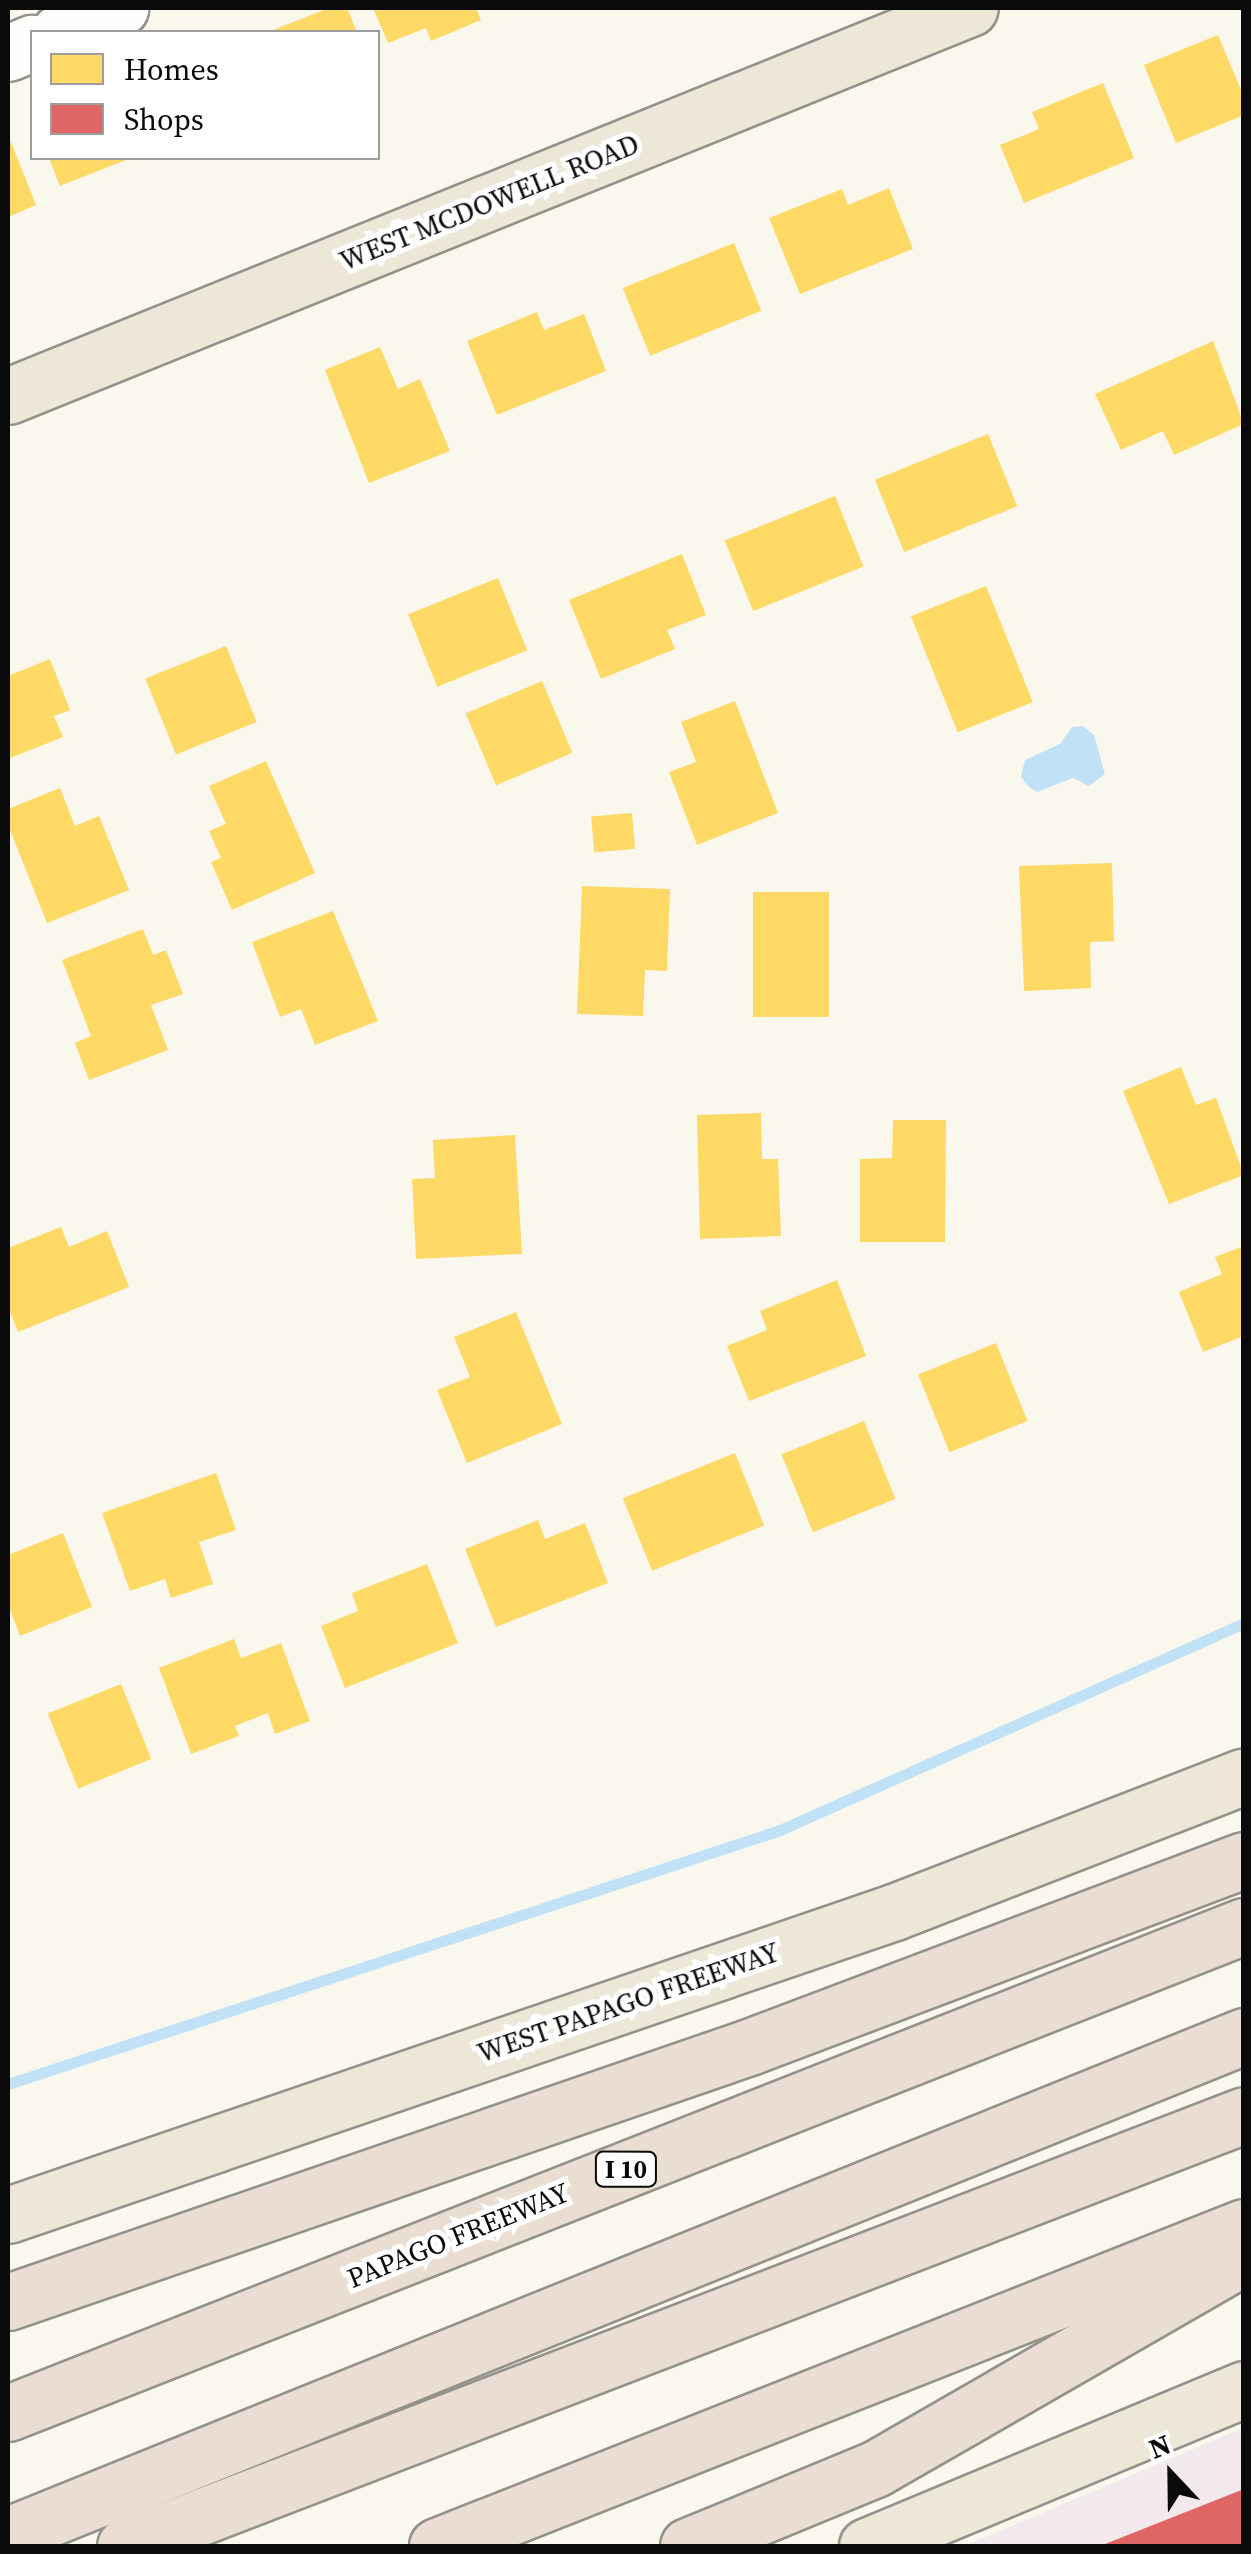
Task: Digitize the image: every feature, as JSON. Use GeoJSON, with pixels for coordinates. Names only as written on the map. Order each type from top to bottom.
{"type":"FeatureCollection","features":[{"type":"Feature","properties":{"kind":"highway"},"geometry":{"type":"LineString","coordinates":[[8,2302],[749,2047],[1244,1860]]}},
{"type":"Feature","properties":{"kind":"highway","name":"PAPAGO FREEWAY"},"geometry":{"type":"LineString","coordinates":[[8,2413],[1244,1926]]}},
{"type":"Feature","properties":{"kind":"highway"},"geometry":{"type":"LineString","coordinates":[[8,2534],[1244,2036]]}},
{"type":"Feature","properties":{"kind":"highway"},"geometry":{"type":"LineString","coordinates":[[124,2546],[1244,2115]]}},
{"type":"Feature","properties":{"kind":"highway"},"geometry":{"type":"LineString","coordinates":[[436,2546],[1244,2227]]}},
{"type":"Feature","properties":{"kind":"highway"},"geometry":{"type":"LineString","coordinates":[[688,2546],[875,2469],[1244,2257]]}},
{"type":"Feature","properties":{"kind":"main road","name":"WEST MCDOWELL ROAD"},"geometry":{"type":"LineString","coordinates":[[8,396],[970,8]]}},
{"type":"Feature","properties":{"kind":"main road","name":"WEST PAPAGO FREEWAY"},"geometry":{"type":"LineString","coordinates":[[8,2215],[894,1912],[1244,1776]]}},
{"type":"Feature","properties":{"kind":"main road"},"geometry":{"type":"LineString","coordinates":[[867,2546],[1244,2388]]}},
{"type":"Feature","properties":{"kind":"street"},"geometry":{"type":"LineString","coordinates":[[64,30],[120,8]]}},
{"type":"Feature","properties":{"kind":"shaded area"},"geometry":{"type":"Polygon","coordinates":[[[1243,2428],[1243,2546],[964,2546],[1243,2428]]]}},
{"type":"Feature","properties":{"kind":"water"},"geometry":{"type":"Polygon","coordinates":[[[1083,726],[1094,735],[1105,774],[1089,786],[1073,778],[1037,792],[1021,777],[1025,760],[1060,744],[1072,727],[1083,726]]]}},
{"type":"Feature","properties":{"kind":"building: Homes"},"geometry":{"type":"Polygon","coordinates":[[[329,8],[347,8],[356,30],[273,30],[329,8]]]}},
{"type":"Feature","properties":{"kind":"building: Homes"},"geometry":{"type":"Polygon","coordinates":[[[373,8],[476,8],[481,20],[431,41],[426,28],[388,43],[373,8]]]}},
{"type":"Feature","properties":{"kind":"building: Homes"},"geometry":{"type":"Polygon","coordinates":[[[1218,35],[1244,97],[1244,115],[1176,143],[1144,65],[1218,35]]]}},
{"type":"Feature","properties":{"kind":"building: Homes"},"geometry":{"type":"Polygon","coordinates":[[[1103,83],[1134,158],[1024,203],[1000,145],[1039,129],[1032,112],[1103,83]]]}},
{"type":"Feature","properties":{"kind":"building: Homes"},"geometry":{"type":"Polygon","coordinates":[[[11,142],[36,205],[8,217],[8,144],[11,142]]]}},
{"type":"Feature","properties":{"kind":"building: Homes"},"geometry":{"type":"Polygon","coordinates":[[[50,160],[126,160],[60,186],[50,160]]]}},
{"type":"Feature","properties":{"kind":"building: Homes"},"geometry":{"type":"Polygon","coordinates":[[[889,188],[913,249],[800,294],[769,218],[842,189],[848,205],[889,188]]]}},
{"type":"Feature","properties":{"kind":"building: Homes"},"geometry":{"type":"Polygon","coordinates":[[[734,243],[761,311],[650,356],[623,288],[734,243]]]}},
{"type":"Feature","properties":{"kind":"building: Homes"},"geometry":{"type":"Polygon","coordinates":[[[537,312],[544,330],[584,314],[606,371],[497,415],[467,341],[537,312]]]}},
{"type":"Feature","properties":{"kind":"building: Homes"},"geometry":{"type":"Polygon","coordinates":[[[1213,341],[1244,424],[1174,455],[1163,431],[1121,450],[1095,394],[1213,341]]]}},
{"type":"Feature","properties":{"kind":"building: Homes"},"geometry":{"type":"Polygon","coordinates":[[[380,347],[398,389],[420,379],[450,451],[369,483],[325,370],[380,347]]]}},
{"type":"Feature","properties":{"kind":"building: Homes"},"geometry":{"type":"Polygon","coordinates":[[[988,434],[1017,506],[904,552],[875,480],[988,434]]]}},
{"type":"Feature","properties":{"kind":"building: Homes"},"geometry":{"type":"Polygon","coordinates":[[[835,496],[863,566],[753,611],[725,541],[835,496]]]}},
{"type":"Feature","properties":{"kind":"building: Homes"},"geometry":{"type":"Polygon","coordinates":[[[682,554],[706,615],[667,630],[675,649],[601,679],[569,600],[682,554]]]}},
{"type":"Feature","properties":{"kind":"building: Homes"},"geometry":{"type":"Polygon","coordinates":[[[498,578],[527,650],[437,687],[408,614],[498,578]]]}},
{"type":"Feature","properties":{"kind":"building: Homes"},"geometry":{"type":"Polygon","coordinates":[[[986,586],[1033,702],[958,732],[911,616],[986,586]]]}},
{"type":"Feature","properties":{"kind":"building: Homes"},"geometry":{"type":"Polygon","coordinates":[[[226,646],[257,722],[176,755],[145,679],[226,646]]]}},
{"type":"Feature","properties":{"kind":"building: Homes"},"geometry":{"type":"Polygon","coordinates":[[[50,659],[70,710],[54,716],[63,737],[8,759],[8,676],[50,659]]]}},
{"type":"Feature","properties":{"kind":"building: Homes"},"geometry":{"type":"Polygon","coordinates":[[[542,681],[572,753],[496,785],[466,713],[542,681]]]}},
{"type":"Feature","properties":{"kind":"building: Homes"},"geometry":{"type":"Polygon","coordinates":[[[735,701],[778,813],[697,845],[669,772],[696,762],[681,722],[735,701]]]}},
{"type":"Feature","properties":{"kind":"building: Homes"},"geometry":{"type":"Polygon","coordinates":[[[266,761],[315,873],[232,910],[211,862],[221,858],[209,831],[226,824],[209,786],[266,761]]]}},
{"type":"Feature","properties":{"kind":"building: Homes"},"geometry":{"type":"Polygon","coordinates":[[[60,788],[75,826],[99,816],[129,890],[47,923],[8,825],[8,809],[60,788]]]}},
{"type":"Feature","properties":{"kind":"building: Homes"},"geometry":{"type":"Polygon","coordinates":[[[632,813],[635,849],[594,852],[591,817],[632,813]]]}},
{"type":"Feature","properties":{"kind":"building: Homes"},"geometry":{"type":"Polygon","coordinates":[[[1112,863],[1114,941],[1090,942],[1091,988],[1024,991],[1019,866],[1112,863]]]}},
{"type":"Feature","properties":{"kind":"building: Homes"},"geometry":{"type":"Polygon","coordinates":[[[582,886],[670,889],[667,971],[645,970],[643,1016],[577,1014],[582,886]]]}},
{"type":"Feature","properties":{"kind":"building: Homes"},"geometry":{"type":"Polygon","coordinates":[[[753,892],[829,892],[829,1017],[753,1017],[753,892]]]}},
{"type":"Feature","properties":{"kind":"building: Homes"},"geometry":{"type":"Polygon","coordinates":[[[333,911],[378,1021],[315,1045],[301,1009],[280,1017],[252,942],[333,911]]]}},
{"type":"Feature","properties":{"kind":"building: Homes"},"geometry":{"type":"Polygon","coordinates":[[[143,929],[153,955],[166,950],[183,994],[151,1005],[168,1050],[89,1080],[75,1043],[91,1036],[62,960],[143,929]]]}},
{"type":"Feature","properties":{"kind":"building: Homes"},"geometry":{"type":"Polygon","coordinates":[[[1181,1067],[1196,1105],[1216,1098],[1244,1175],[1169,1204],[1123,1091],[1181,1067]]]}},
{"type":"Feature","properties":{"kind":"building: Homes"},"geometry":{"type":"Polygon","coordinates":[[[761,1113],[762,1159],[778,1159],[781,1236],[700,1239],[697,1115],[761,1113]]]}},
{"type":"Feature","properties":{"kind":"building: Homes"},"geometry":{"type":"Polygon","coordinates":[[[893,1120],[946,1120],[945,1242],[860,1242],[860,1159],[892,1158],[893,1120]]]}},
{"type":"Feature","properties":{"kind":"building: Homes"},"geometry":{"type":"Polygon","coordinates":[[[515,1135],[522,1254],[416,1259],[412,1179],[435,1178],[433,1140],[515,1135]]]}},
{"type":"Feature","properties":{"kind":"building: Homes"},"geometry":{"type":"Polygon","coordinates":[[[61,1227],[69,1247],[107,1231],[129,1287],[18,1332],[8,1307],[8,1248],[61,1227]]]}},
{"type":"Feature","properties":{"kind":"building: Homes"},"geometry":{"type":"Polygon","coordinates":[[[1244,1246],[1244,1336],[1203,1352],[1179,1292],[1222,1274],[1215,1257],[1244,1246]]]}},
{"type":"Feature","properties":{"kind":"building: Homes"},"geometry":{"type":"Polygon","coordinates":[[[837,1280],[866,1356],[749,1401],[727,1346],[767,1330],[760,1311],[837,1280]]]}},
{"type":"Feature","properties":{"kind":"building: Homes"},"geometry":{"type":"Polygon","coordinates":[[[516,1312],[562,1424],[467,1463],[437,1390],[470,1377],[454,1337],[516,1312]]]}},
{"type":"Feature","properties":{"kind":"building: Homes"},"geometry":{"type":"Polygon","coordinates":[[[996,1343],[1027,1421],[950,1452],[918,1374],[996,1343]]]}},
{"type":"Feature","properties":{"kind":"building: Homes"},"geometry":{"type":"Polygon","coordinates":[[[864,1421],[895,1499],[813,1532],[781,1454],[864,1421]]]}},
{"type":"Feature","properties":{"kind":"building: Homes"},"geometry":{"type":"Polygon","coordinates":[[[735,1453],[764,1525],[652,1571],[623,1498],[735,1453]]]}},
{"type":"Feature","properties":{"kind":"building: Homes"},"geometry":{"type":"Polygon","coordinates":[[[216,1473],[236,1530],[199,1542],[213,1584],[171,1598],[165,1579],[130,1591],[102,1513],[216,1473]]]}},
{"type":"Feature","properties":{"kind":"building: Homes"},"geometry":{"type":"Polygon","coordinates":[[[538,1520],[545,1539],[585,1523],[608,1583],[496,1627],[465,1549],[538,1520]]]}},
{"type":"Feature","properties":{"kind":"building: Homes"},"geometry":{"type":"Polygon","coordinates":[[[63,1533],[92,1607],[20,1636],[8,1605],[8,1555],[63,1533]]]}},
{"type":"Feature","properties":{"kind":"building: Homes"},"geometry":{"type":"Polygon","coordinates":[[[427,1564],[458,1643],[345,1688],[321,1626],[358,1611],[352,1593],[427,1564]]]}},
{"type":"Feature","properties":{"kind":"building: Homes"},"geometry":{"type":"Polygon","coordinates":[[[234,1639],[241,1658],[281,1643],[310,1721],[275,1734],[268,1713],[235,1726],[239,1736],[191,1754],[159,1668],[234,1639]]]}},
{"type":"Feature","properties":{"kind":"building: Homes"},"geometry":{"type":"Polygon","coordinates":[[[121,1684],[151,1759],[78,1789],[48,1714],[121,1684]]]}},
{"type":"Feature","properties":{"kind":"building: Shops"},"geometry":{"type":"Polygon","coordinates":[[[1244,2489],[1244,2546],[1100,2546],[1244,2489]]]}},
{"type":"Feature","properties":{"kind":"waterway"},"geometry":{"type":"LineString","coordinates":[[8,2084],[780,1830],[1244,1623]]}}]}
